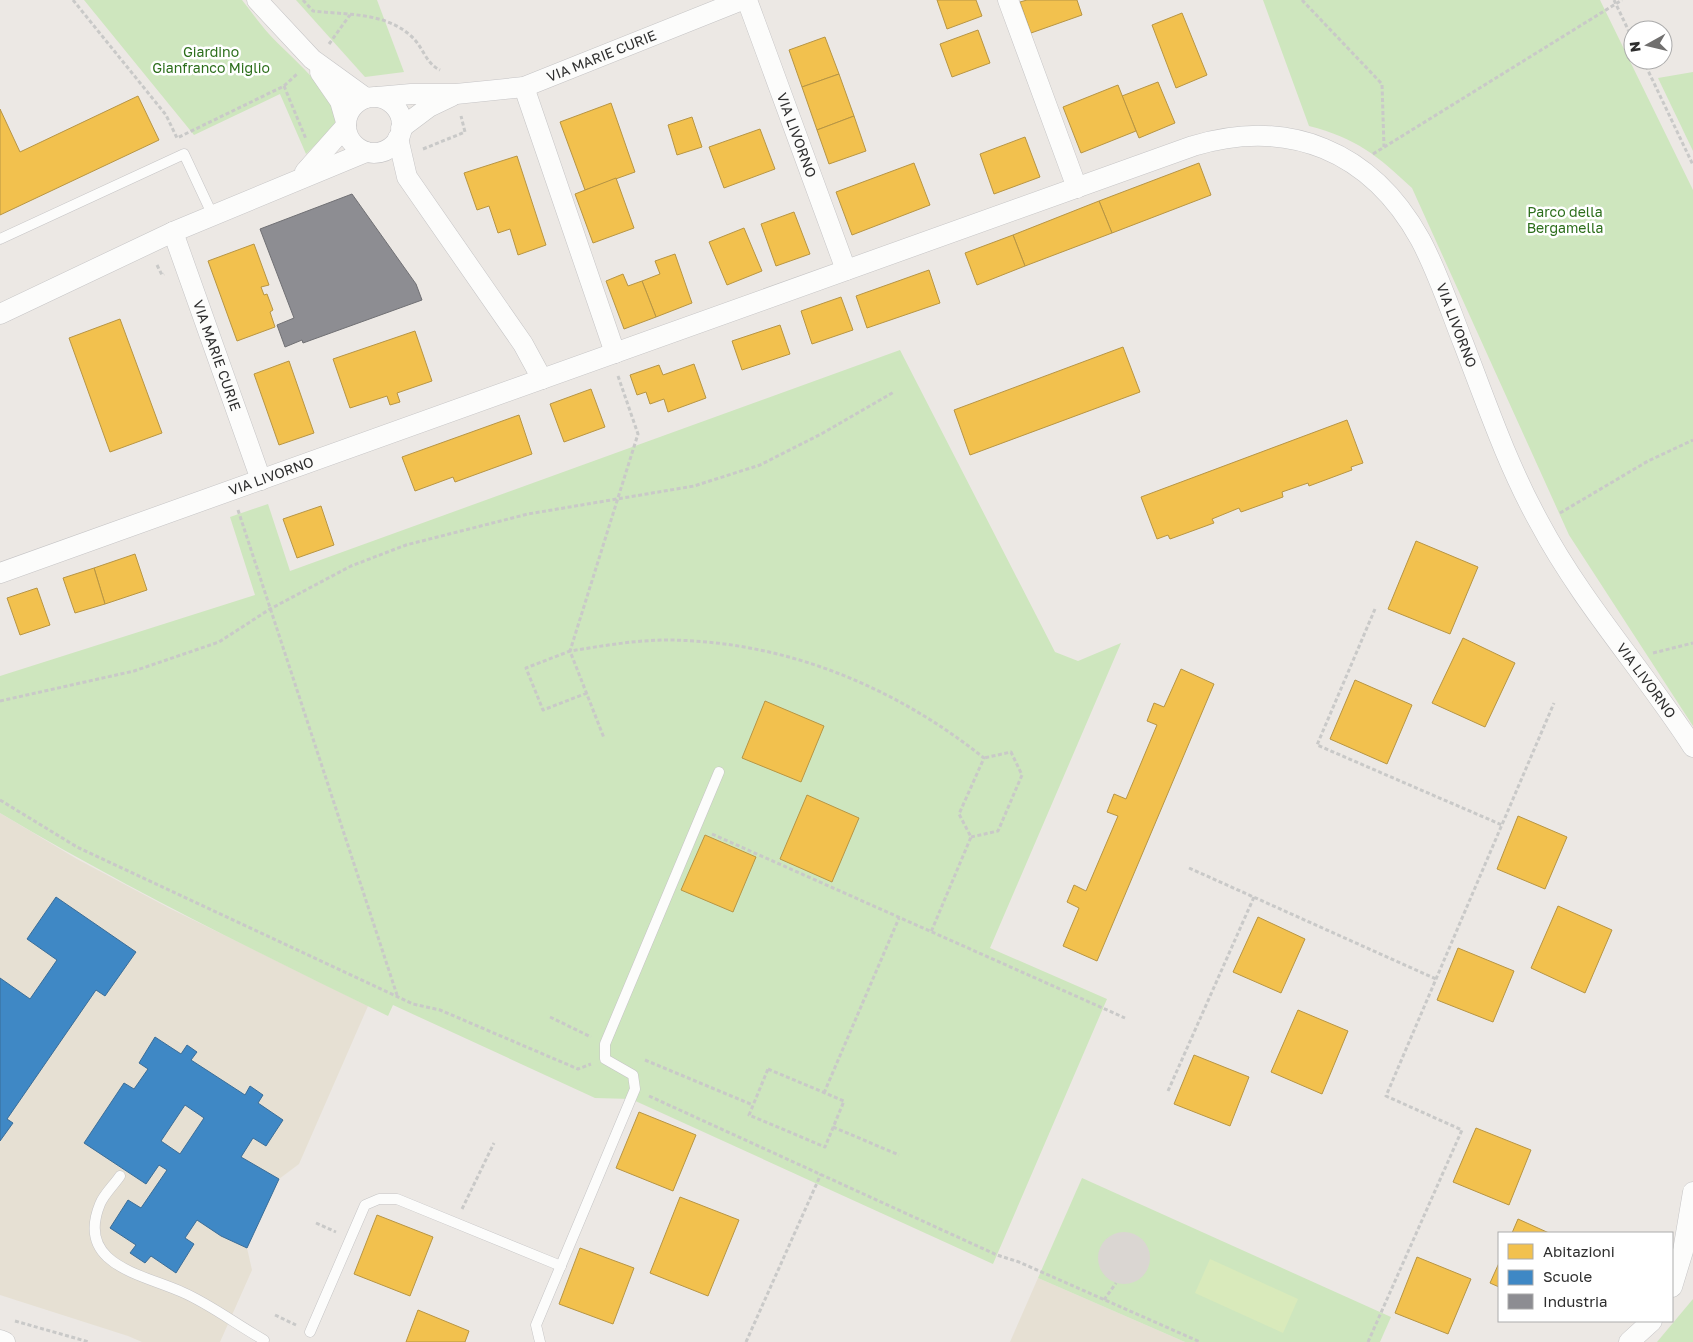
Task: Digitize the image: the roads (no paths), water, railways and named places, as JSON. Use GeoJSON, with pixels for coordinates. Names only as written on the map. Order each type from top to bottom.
{"type":"FeatureCollection","features":[{"type":"Feature","properties":{"kind":"street"},"geometry":{"type":"LineString","coordinates":[[257,0],[312,60],[340,101],[352,142],[407,177],[523,344],[542,379]]}},
{"type":"Feature","properties":{"kind":"street","name":"VIA MARIE CURIE"},"geometry":{"type":"LineString","coordinates":[[371,98],[411,94],[456,94],[524,87],[742,0]]}},
{"type":"Feature","properties":{"kind":"street","name":"VIA LIVORNO"},"geometry":{"type":"LineString","coordinates":[[747,0],[846,270]]}},
{"type":"Feature","properties":{"kind":"street"},"geometry":{"type":"LineString","coordinates":[[1008,0],[1077,188]]}},
{"type":"Feature","properties":{"kind":"street"},"geometry":{"type":"LineString","coordinates":[[312,60],[371,98],[385,100],[398,111],[407,177]]}},
{"type":"Feature","properties":{"kind":"street"},"geometry":{"type":"LineString","coordinates":[[524,87],[615,353]]}},
{"type":"Feature","properties":{"kind":"street","name":"VIA MARIE CURIE"},"geometry":{"type":"LineString","coordinates":[[400,133],[429,107],[456,94]]}},
{"type":"Feature","properties":{"kind":"street"},"geometry":{"type":"LineString","coordinates":[[296,180],[319,158],[346,124],[352,108],[371,98]]}},
{"type":"Feature","properties":{"kind":"street"},"geometry":{"type":"LineString","coordinates":[[0,314],[173,232],[368,152],[387,150],[400,133]]}},
{"type":"Feature","properties":{"kind":"street","name":"VIA LIVORNO"},"geometry":{"type":"LineString","coordinates":[[0,573],[1193,146],[1220,139],[1244,136],[1274,136],[1308,142],[1326,148],[1356,165],[1377,182],[1396,203],[1428,255],[1509,461],[1540,524],[1632,664],[1693,748]]}},
{"type":"Feature","properties":{"kind":"street","name":"VIA MARIE CURIE"},"geometry":{"type":"LineString","coordinates":[[173,232],[260,480]]}},
{"type":"Feature","properties":{"kind":"street"},"geometry":{"type":"LineString","coordinates":[[1673,1284],[1683,1251],[1693,1192]]}},
{"type":"Feature","properties":{"kind":"street"},"geometry":{"type":"LineString","coordinates":[[1629,1342],[1651,1322]]}},
{"type":"Feature","properties":{"kind":"street"},"geometry":{"type":"LineString","coordinates":[[0,1340],[5,1342]]}},
{"type":"Feature","properties":{"kind":"lane"},"geometry":{"type":"LineString","coordinates":[[0,239],[184,154],[213,216]]}},
{"type":"Feature","properties":{"kind":"lane"},"geometry":{"type":"LineString","coordinates":[[540,1342],[536,1325],[635,1089],[633,1075],[605,1059],[605,1044],[719,772]]}},
{"type":"Feature","properties":{"kind":"lane"},"geometry":{"type":"LineString","coordinates":[[120,1176],[101,1203],[94,1225],[97,1244],[113,1264],[141,1277],[183,1292],[264,1340]]}},
{"type":"Feature","properties":{"kind":"lane"},"geometry":{"type":"LineString","coordinates":[[310,1332],[365,1205],[379,1199],[397,1199],[561,1266]]}},
{"type":"Feature","properties":{"kind":"park label","name":"Giardino Gianfranco Miglio"},"geometry":{"type":"Point","coordinates":[211,60]}},
{"type":"Feature","properties":{"kind":"park label","name":"Parco della Bergamella"},"geometry":{"type":"Point","coordinates":[1565,220]}}]}
